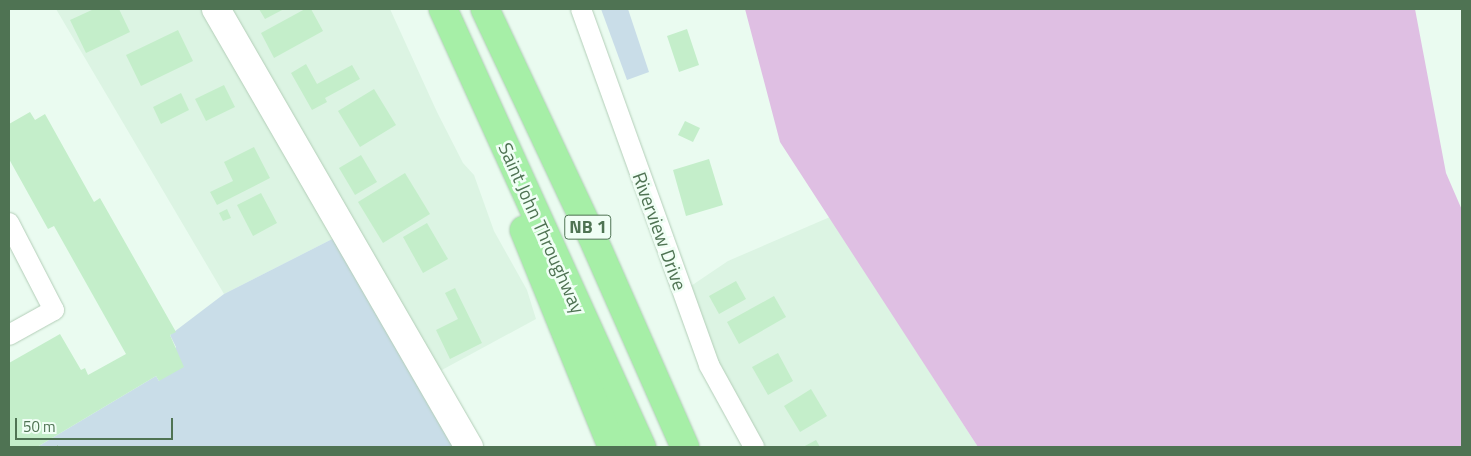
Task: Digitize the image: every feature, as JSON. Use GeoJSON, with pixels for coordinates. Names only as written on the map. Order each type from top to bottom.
{"type":"FeatureCollection","features":[{"type":"Feature","properties":{"kind":"highway","name":"Saint John Throughway"},"geometry":{"type":"LineString","coordinates":[[485,9],[595,242],[685,447]]}},
{"type":"Feature","properties":{"kind":"highway","name":"Saint John Throughway"},"geometry":{"type":"LineString","coordinates":[[443,10],[642,447]]}},
{"type":"Feature","properties":{"kind":"highway"},"geometry":{"type":"LineString","coordinates":[[443,10],[510,196],[612,447]]}},
{"type":"Feature","properties":{"kind":"street"},"geometry":{"type":"LineString","coordinates":[[216,9],[469,447]]}},
{"type":"Feature","properties":{"kind":"street","name":"Riverview Drive"},"geometry":{"type":"LineString","coordinates":[[581,9],[709,365],[754,447]]}},
{"type":"Feature","properties":{"kind":"street"},"geometry":{"type":"LineString","coordinates":[[9,223],[54,310],[9,335]]}},
{"type":"Feature","properties":{"kind":"shaded area"},"geometry":{"type":"Polygon","coordinates":[[[56,9],[390,9],[437,112],[463,163],[474,175],[494,231],[527,290],[536,319],[429,377],[346,232],[224,294],[56,9]]]}},
{"type":"Feature","properties":{"kind":"shaded area"},"geometry":{"type":"Polygon","coordinates":[[[601,9],[628,9],[649,72],[627,80],[601,9]]]}},
{"type":"Feature","properties":{"kind":"shaded area"},"geometry":{"type":"Polygon","coordinates":[[[745,9],[1415,9],[1446,173],[1462,210],[1462,447],[978,447],[780,142],[745,9]]]}},
{"type":"Feature","properties":{"kind":"shaded area"},"geometry":{"type":"Polygon","coordinates":[[[830,217],[978,447],[754,447],[682,292],[728,261],[830,217]]]}},
{"type":"Feature","properties":{"kind":"shaded area"},"geometry":{"type":"Polygon","coordinates":[[[346,232],[469,447],[37,447],[156,376],[159,381],[176,347],[170,335],[224,294],[346,232]]]}},
{"type":"Feature","properties":{"kind":"building"},"geometry":{"type":"Polygon","coordinates":[[[94,9],[119,9],[130,32],[86,53],[70,20],[94,9]]]}},
{"type":"Feature","properties":{"kind":"building"},"geometry":{"type":"Polygon","coordinates":[[[259,9],[284,9],[265,19],[259,9]]]}},
{"type":"Feature","properties":{"kind":"building"},"geometry":{"type":"Polygon","coordinates":[[[305,9],[311,9],[323,31],[274,58],[261,33],[305,9]]]}},
{"type":"Feature","properties":{"kind":"building"},"geometry":{"type":"Polygon","coordinates":[[[687,29],[699,65],[679,72],[667,36],[687,29]]]}},
{"type":"Feature","properties":{"kind":"building"},"geometry":{"type":"Polygon","coordinates":[[[178,30],[193,61],[141,86],[126,55],[178,30]]]}},
{"type":"Feature","properties":{"kind":"building"},"geometry":{"type":"Polygon","coordinates":[[[306,64],[317,84],[352,65],[360,79],[325,98],[327,102],[312,110],[291,73],[306,64]]]}},
{"type":"Feature","properties":{"kind":"building"},"geometry":{"type":"Polygon","coordinates":[[[224,85],[235,107],[206,121],[195,99],[224,85]]]}},
{"type":"Feature","properties":{"kind":"building"},"geometry":{"type":"Polygon","coordinates":[[[374,89],[396,125],[360,147],[338,111],[374,89]]]}},
{"type":"Feature","properties":{"kind":"building"},"geometry":{"type":"Polygon","coordinates":[[[181,93],[189,110],[161,124],[153,107],[181,93]]]}},
{"type":"Feature","properties":{"kind":"building"},"geometry":{"type":"Polygon","coordinates":[[[30,112],[35,120],[45,114],[94,202],[100,198],[176,332],[170,335],[184,367],[159,381],[156,376],[37,447],[9,447],[9,363],[60,334],[81,370],[85,368],[88,375],[126,354],[54,226],[48,229],[9,159],[9,124],[30,112]]]}},
{"type":"Feature","properties":{"kind":"building"},"geometry":{"type":"Polygon","coordinates":[[[685,121],[700,128],[693,142],[678,135],[685,121]]]}},
{"type":"Feature","properties":{"kind":"building"},"geometry":{"type":"Polygon","coordinates":[[[254,147],[270,178],[217,205],[210,192],[233,181],[224,162],[254,147]]]}},
{"type":"Feature","properties":{"kind":"building"},"geometry":{"type":"Polygon","coordinates":[[[361,155],[377,182],[355,195],[339,168],[361,155]]]}},
{"type":"Feature","properties":{"kind":"building"},"geometry":{"type":"Polygon","coordinates":[[[709,159],[723,205],[686,216],[673,170],[709,159]]]}},
{"type":"Feature","properties":{"kind":"building"},"geometry":{"type":"Polygon","coordinates":[[[405,173],[430,214],[383,243],[358,202],[405,173]]]}},
{"type":"Feature","properties":{"kind":"building"},"geometry":{"type":"Polygon","coordinates":[[[261,193],[277,223],[253,236],[237,205],[261,193]]]}},
{"type":"Feature","properties":{"kind":"building"},"geometry":{"type":"Polygon","coordinates":[[[227,209],[231,218],[223,221],[219,213],[227,209]]]}},
{"type":"Feature","properties":{"kind":"building"},"geometry":{"type":"Polygon","coordinates":[[[427,223],[448,259],[423,273],[403,237],[427,223]]]}},
{"type":"Feature","properties":{"kind":"building"},"geometry":{"type":"Polygon","coordinates":[[[736,281],[746,299],[719,314],[709,296],[736,281]]]}},
{"type":"Feature","properties":{"kind":"building"},"geometry":{"type":"Polygon","coordinates":[[[455,288],[482,343],[450,359],[436,330],[458,319],[445,293],[455,288]]]}},
{"type":"Feature","properties":{"kind":"building"},"geometry":{"type":"Polygon","coordinates":[[[774,296],[786,317],[739,344],[727,322],[774,296]]]}},
{"type":"Feature","properties":{"kind":"building"},"geometry":{"type":"Polygon","coordinates":[[[778,353],[793,381],[768,395],[752,367],[778,353]]]}},
{"type":"Feature","properties":{"kind":"building"},"geometry":{"type":"Polygon","coordinates":[[[811,389],[827,416],[800,432],[784,406],[811,389]]]}},
{"type":"Feature","properties":{"kind":"building"},"geometry":{"type":"Polygon","coordinates":[[[816,440],[820,447],[803,447],[816,440]]]}}]}
